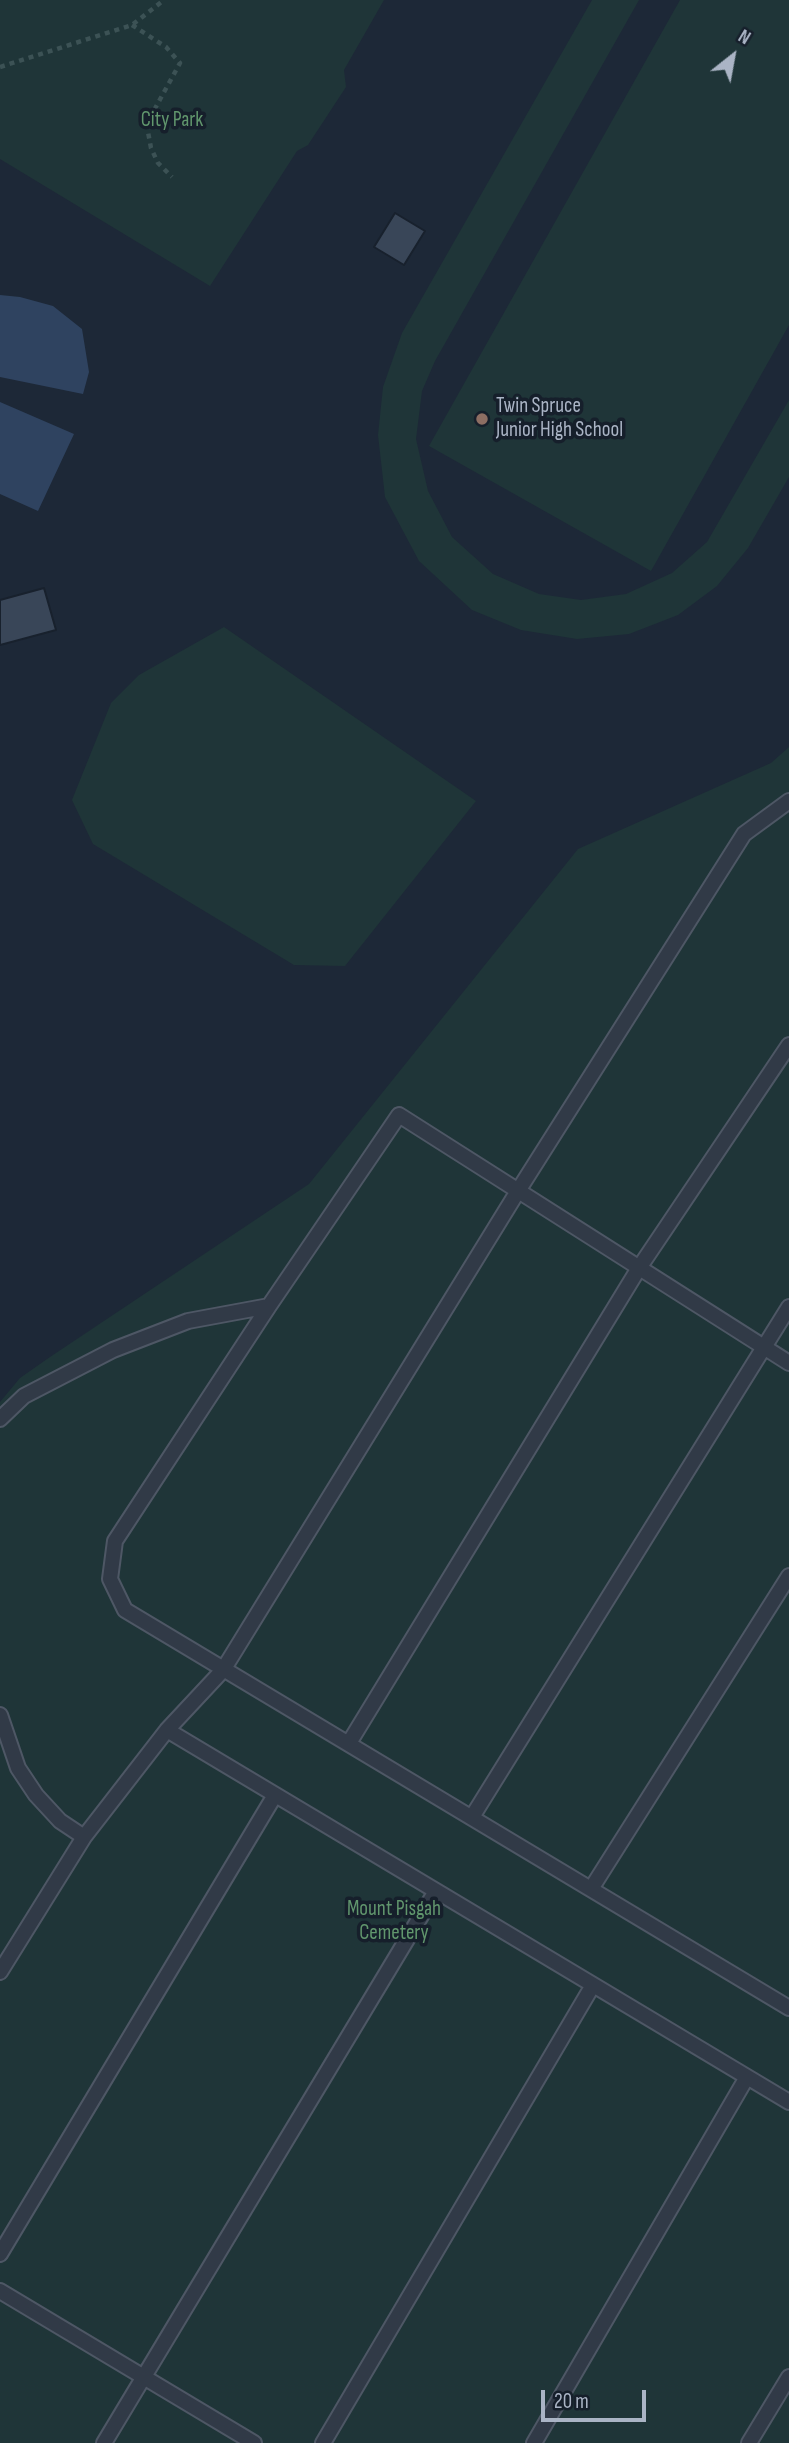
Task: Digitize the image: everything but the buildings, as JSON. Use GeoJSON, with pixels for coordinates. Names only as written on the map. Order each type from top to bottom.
{"type":"FeatureCollection","features":[{"type":"Feature","properties":{"kind":"lane"},"geometry":{"type":"LineString","coordinates":[[0,1972],[84,1837],[167,1730],[223,1670],[518,1191],[744,834],[789,801]]}},
{"type":"Feature","properties":{"kind":"lane"},"geometry":{"type":"LineString","coordinates":[[349,1743],[639,1268],[789,1045]]}},
{"type":"Feature","properties":{"kind":"lane"},"geometry":{"type":"LineString","coordinates":[[789,1363],[399,1115],[269,1306],[115,1541],[110,1579],[125,1610],[789,2008]]}},
{"type":"Feature","properties":{"kind":"lane"},"geometry":{"type":"LineString","coordinates":[[0,1419],[24,1396],[113,1350],[188,1321],[269,1306]]}},
{"type":"Feature","properties":{"kind":"lane"},"geometry":{"type":"LineString","coordinates":[[472,1817],[789,1307]]}},
{"type":"Feature","properties":{"kind":"lane"},"geometry":{"type":"LineString","coordinates":[[591,1889],[789,1576]]}},
{"type":"Feature","properties":{"kind":"lane"},"geometry":{"type":"LineString","coordinates":[[0,1715],[18,1768],[36,1795],[60,1821],[84,1837]]}},
{"type":"Feature","properties":{"kind":"lane"},"geometry":{"type":"LineString","coordinates":[[167,1730],[789,2102]]}},
{"type":"Feature","properties":{"kind":"lane"},"geometry":{"type":"LineString","coordinates":[[0,2254],[275,1795]]}},
{"type":"Feature","properties":{"kind":"lane"},"geometry":{"type":"LineString","coordinates":[[104,2443],[436,1891]]}},
{"type":"Feature","properties":{"kind":"lane"},"geometry":{"type":"LineString","coordinates":[[323,2443],[593,1984]]}},
{"type":"Feature","properties":{"kind":"lane"},"geometry":{"type":"LineString","coordinates":[[534,2443],[747,2077]]}},
{"type":"Feature","properties":{"kind":"lane"},"geometry":{"type":"LineString","coordinates":[[0,2291],[254,2443]]}},
{"type":"Feature","properties":{"kind":"lane"},"geometry":{"type":"LineString","coordinates":[[749,2443],[789,2377]]}},
{"type":"Feature","properties":{"kind":"path"},"geometry":{"type":"LineString","coordinates":[[0,67],[132,25],[164,0]]}},
{"type":"Feature","properties":{"kind":"path"},"geometry":{"type":"LineString","coordinates":[[132,25],[166,47],[180,63],[152,114],[148,132],[158,163],[172,177]]}},
{"type":"Feature","properties":{"kind":"green space","name":"City Park"},"geometry":{"type":"Polygon","coordinates":[[[0,0],[384,0],[344,70],[346,87],[308,145],[297,151],[210,286],[0,159],[0,0]]]}},
{"type":"Feature","properties":{"kind":"green space"},"geometry":{"type":"Polygon","coordinates":[[[592,0],[639,0],[435,361],[422,391],[416,439],[428,491],[452,537],[493,574],[539,594],[581,600],[626,594],[672,573],[707,542],[789,400],[789,477],[748,548],[717,586],[678,615],[629,634],[577,639],[521,630],[472,610],[419,561],[385,497],[378,435],[383,387],[402,333],[592,0]]]}},
{"type":"Feature","properties":{"kind":"green space"},"geometry":{"type":"Polygon","coordinates":[[[680,0],[789,0],[789,325],[651,571],[429,446],[680,0]]]}},
{"type":"Feature","properties":{"kind":"green space"},"geometry":{"type":"Polygon","coordinates":[[[224,627],[476,801],[345,966],[294,965],[93,844],[72,800],[111,703],[139,675],[224,627]]]}},
{"type":"Feature","properties":{"kind":"green space","name":"Mount Pisgah Cemetery"},"geometry":{"type":"Polygon","coordinates":[[[789,747],[789,2443],[0,2443],[0,1402],[20,1378],[309,1184],[578,849],[771,763],[789,747]]]}},
{"type":"Feature","properties":{"kind":"water"},"geometry":{"type":"Polygon","coordinates":[[[0,295],[20,297],[53,306],[82,329],[89,372],[83,394],[0,377],[0,295]]]}},
{"type":"Feature","properties":{"kind":"water"},"geometry":{"type":"Polygon","coordinates":[[[0,402],[74,434],[38,511],[0,494],[0,402]]]}},
{"type":"Feature","properties":{"kind":"place","name":"Twin Spruce Junior High School"},"geometry":{"type":"Point","coordinates":[482,419]}}]}
